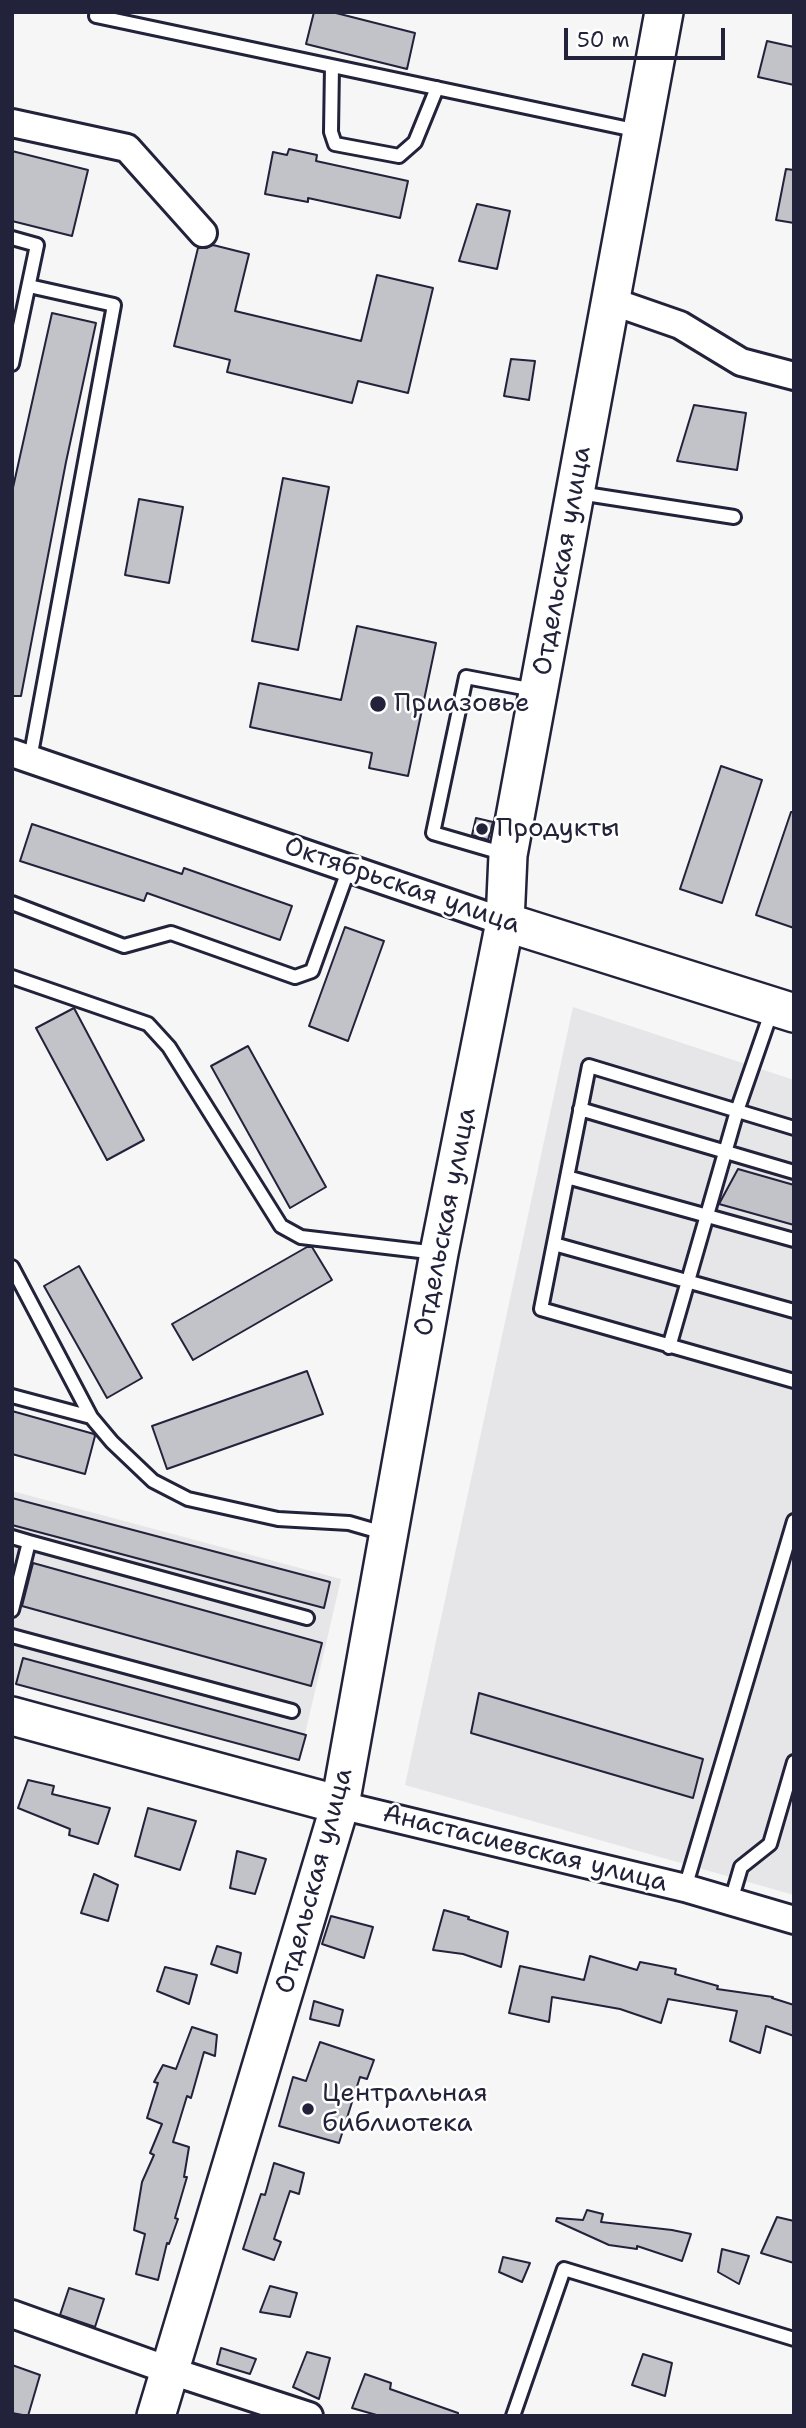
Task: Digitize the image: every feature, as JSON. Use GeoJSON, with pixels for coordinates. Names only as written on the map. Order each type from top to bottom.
{"type":"FeatureCollection","features":[{"type":"Feature","properties":{"kind":"street","name":"Отдельская улица"},"geometry":{"type":"LineString","coordinates":[[156,2416],[340,1805],[439,1253],[505,922],[508,855],[664,12]]}},
{"type":"Feature","properties":{"kind":"street"},"geometry":{"type":"LineString","coordinates":[[12,122],[127,148],[203,233]]}},
{"type":"Feature","properties":{"kind":"street"},"geometry":{"type":"LineString","coordinates":[[611,301],[680,324],[741,362],[794,376]]}},
{"type":"Feature","properties":{"kind":"street","name":"Октябрьская улица"},"geometry":{"type":"LineString","coordinates":[[21,756],[505,922],[783,1010]]}},
{"type":"Feature","properties":{"kind":"street","name":"Анастасиевская улица"},"geometry":{"type":"LineString","coordinates":[[12,1716],[340,1805],[685,1888],[794,1920]]}},
{"type":"Feature","properties":{"kind":"street"},"geometry":{"type":"LineString","coordinates":[[12,2314],[171,2371],[309,2416]]}},
{"type":"Feature","properties":{"kind":"lane"},"geometry":{"type":"LineString","coordinates":[[97,12],[96,16],[642,131]]}},
{"type":"Feature","properties":{"kind":"lane"},"geometry":{"type":"LineString","coordinates":[[332,66],[330,122],[335,144],[399,156],[415,142],[437,88]]}},
{"type":"Feature","properties":{"kind":"lane"},"geometry":{"type":"LineString","coordinates":[[12,238],[37,244],[12,364]]}},
{"type":"Feature","properties":{"kind":"lane"},"geometry":{"type":"LineString","coordinates":[[21,756],[114,305],[29,286]]}},
{"type":"Feature","properties":{"kind":"lane"},"geometry":{"type":"LineString","coordinates":[[575,492],[734,517]]}},
{"type":"Feature","properties":{"kind":"lane"},"geometry":{"type":"LineString","coordinates":[[508,855],[433,833],[466,677],[538,691]]}},
{"type":"Feature","properties":{"kind":"lane"},"geometry":{"type":"LineString","coordinates":[[12,903],[124,946],[172,933],[295,977],[312,971],[349,868]]}},
{"type":"Feature","properties":{"kind":"lane"},"geometry":{"type":"LineString","coordinates":[[12,977],[148,1024],[169,1047],[281,1226],[301,1237],[439,1253]]}},
{"type":"Feature","properties":{"kind":"lane"},"geometry":{"type":"LineString","coordinates":[[669,1347],[737,1111],[783,1010]]}},
{"type":"Feature","properties":{"kind":"lane"},"geometry":{"type":"LineString","coordinates":[[794,1128],[589,1066],[541,1309],[794,1381]]}},
{"type":"Feature","properties":{"kind":"lane"},"geometry":{"type":"LineString","coordinates":[[580,1109],[794,1172]]}},
{"type":"Feature","properties":{"kind":"lane"},"geometry":{"type":"LineString","coordinates":[[567,1177],[794,1240]]}},
{"type":"Feature","properties":{"kind":"lane"},"geometry":{"type":"LineString","coordinates":[[554,1244],[794,1311]]}},
{"type":"Feature","properties":{"kind":"lane"},"geometry":{"type":"LineString","coordinates":[[12,1267],[91,1417],[112,1442],[153,1481],[188,1499],[278,1519],[349,1523],[389,1534]]}},
{"type":"Feature","properties":{"kind":"lane"},"geometry":{"type":"LineString","coordinates":[[12,1396],[91,1417]]}},
{"type":"Feature","properties":{"kind":"lane"},"geometry":{"type":"LineString","coordinates":[[685,1888],[794,1521]]}},
{"type":"Feature","properties":{"kind":"lane"},"geometry":{"type":"LineString","coordinates":[[12,1537],[307,1618]]}},
{"type":"Feature","properties":{"kind":"lane"},"geometry":{"type":"LineString","coordinates":[[12,1610],[29,1542]]}},
{"type":"Feature","properties":{"kind":"lane"},"geometry":{"type":"LineString","coordinates":[[12,1636],[292,1711]]}},
{"type":"Feature","properties":{"kind":"lane"},"geometry":{"type":"LineString","coordinates":[[731,1900],[741,1867],[770,1844],[794,1762]]}},
{"type":"Feature","properties":{"kind":"lane"},"geometry":{"type":"LineString","coordinates":[[513,2416],[564,2269],[794,2339]]}},
{"type":"Feature","properties":{"kind":"shaded area"},"geometry":{"type":"Polygon","coordinates":[[[573,1007],[794,1080],[794,1895],[405,1785],[573,1007]]]}},
{"type":"Feature","properties":{"kind":"shaded area"},"geometry":{"type":"Polygon","coordinates":[[[12,1491],[341,1579],[299,1760],[12,1683],[12,1491]]]}},
{"type":"Feature","properties":{"kind":"building"},"geometry":{"type":"Polygon","coordinates":[[[314,12],[332,12],[415,33],[407,69],[306,44],[314,12]]]}},
{"type":"Feature","properties":{"kind":"building"},"geometry":{"type":"Polygon","coordinates":[[[767,41],[794,47],[794,85],[758,77],[767,41]]]}},
{"type":"Feature","properties":{"kind":"building"},"geometry":{"type":"Polygon","coordinates":[[[289,149],[317,155],[316,161],[408,181],[400,218],[308,198],[308,202],[265,194],[273,152],[287,155],[289,149]]]}},
{"type":"Feature","properties":{"kind":"building"},"geometry":{"type":"Polygon","coordinates":[[[12,151],[88,170],[72,236],[12,221],[12,151]]]}},
{"type":"Feature","properties":{"kind":"building"},"geometry":{"type":"Polygon","coordinates":[[[786,169],[794,170],[794,223],[776,220],[786,169]]]}},
{"type":"Feature","properties":{"kind":"building"},"geometry":{"type":"Polygon","coordinates":[[[477,204],[510,211],[497,269],[459,261],[477,204]]]}},
{"type":"Feature","properties":{"kind":"building"},"geometry":{"type":"Polygon","coordinates":[[[213,245],[249,254],[235,311],[361,341],[377,275],[433,288],[408,393],[358,381],[352,403],[227,372],[230,360],[174,346],[198,248],[213,245]]]}},
{"type":"Feature","properties":{"kind":"building"},"geometry":{"type":"Polygon","coordinates":[[[52,313],[96,323],[21,696],[12,696],[12,492],[52,313]]]}},
{"type":"Feature","properties":{"kind":"building"},"geometry":{"type":"Polygon","coordinates":[[[511,359],[535,361],[529,400],[504,396],[511,359]]]}},
{"type":"Feature","properties":{"kind":"building"},"geometry":{"type":"Polygon","coordinates":[[[694,405],[746,413],[737,470],[677,461],[694,405]]]}},
{"type":"Feature","properties":{"kind":"building"},"geometry":{"type":"Polygon","coordinates":[[[283,478],[329,487],[298,650],[252,641],[283,478]]]}},
{"type":"Feature","properties":{"kind":"building"},"geometry":{"type":"Polygon","coordinates":[[[139,499],[183,507],[169,583],[125,575],[139,499]]]}},
{"type":"Feature","properties":{"kind":"building"},"geometry":{"type":"Polygon","coordinates":[[[357,626],[436,643],[408,776],[369,768],[372,753],[250,727],[259,683],[341,700],[357,626]]]}},
{"type":"Feature","properties":{"kind":"building"},"geometry":{"type":"Polygon","coordinates":[[[721,766],[762,780],[722,903],[680,889],[721,766]]]}},
{"type":"Feature","properties":{"kind":"building"},"geometry":{"type":"Polygon","coordinates":[[[791,812],[794,812],[794,928],[756,915],[791,812]]]}},
{"type":"Feature","properties":{"kind":"building","name":"Продукты"},"geometry":{"type":"Polygon","coordinates":[[[476,818],[493,822],[488,840],[472,835],[476,818]]]}},
{"type":"Feature","properties":{"kind":"building"},"geometry":{"type":"Polygon","coordinates":[[[32,824],[182,874],[184,868],[292,906],[280,940],[147,893],[144,901],[20,861],[32,824]]]}},
{"type":"Feature","properties":{"kind":"building"},"geometry":{"type":"Polygon","coordinates":[[[345,927],[384,941],[348,1041],[309,1026],[345,927]]]}},
{"type":"Feature","properties":{"kind":"building"},"geometry":{"type":"Polygon","coordinates":[[[74,1008],[144,1140],[107,1160],[36,1028],[74,1008]]]}},
{"type":"Feature","properties":{"kind":"building"},"geometry":{"type":"Polygon","coordinates":[[[248,1046],[326,1187],[290,1208],[211,1066],[248,1046]]]}},
{"type":"Feature","properties":{"kind":"building"},"geometry":{"type":"Polygon","coordinates":[[[738,1169],[794,1185],[794,1225],[719,1204],[738,1169]]]}},
{"type":"Feature","properties":{"kind":"building"},"geometry":{"type":"Polygon","coordinates":[[[307,1247],[312,1247],[332,1280],[193,1360],[172,1324],[307,1247]]]}},
{"type":"Feature","properties":{"kind":"building"},"geometry":{"type":"Polygon","coordinates":[[[79,1266],[142,1378],[107,1398],[44,1286],[79,1266]]]}},
{"type":"Feature","properties":{"kind":"building"},"geometry":{"type":"Polygon","coordinates":[[[307,1371],[323,1414],[167,1469],[152,1426],[307,1371]]]}},
{"type":"Feature","properties":{"kind":"building"},"geometry":{"type":"Polygon","coordinates":[[[12,1411],[94,1434],[85,1474],[12,1454],[12,1411]]]}},
{"type":"Feature","properties":{"kind":"building"},"geometry":{"type":"Polygon","coordinates":[[[12,1498],[330,1582],[324,1608],[12,1525],[12,1498]]]}},
{"type":"Feature","properties":{"kind":"building"},"geometry":{"type":"Polygon","coordinates":[[[33,1563],[322,1643],[311,1686],[22,1606],[33,1563]]]}},
{"type":"Feature","properties":{"kind":"building"},"geometry":{"type":"Polygon","coordinates":[[[23,1658],[306,1735],[299,1760],[16,1684],[23,1658]]]}},
{"type":"Feature","properties":{"kind":"building"},"geometry":{"type":"Polygon","coordinates":[[[479,1693],[703,1759],[693,1798],[471,1733],[479,1693]]]}},
{"type":"Feature","properties":{"kind":"building"},"geometry":{"type":"Polygon","coordinates":[[[28,1780],[54,1786],[52,1794],[110,1808],[98,1844],[69,1835],[70,1829],[18,1808],[28,1780]]]}},
{"type":"Feature","properties":{"kind":"building"},"geometry":{"type":"Polygon","coordinates":[[[148,1808],[196,1821],[180,1870],[135,1856],[148,1808]]]}},
{"type":"Feature","properties":{"kind":"building"},"geometry":{"type":"Polygon","coordinates":[[[237,1851],[266,1859],[255,1894],[230,1888],[237,1851]]]}},
{"type":"Feature","properties":{"kind":"building"},"geometry":{"type":"Polygon","coordinates":[[[94,1874],[118,1885],[108,1921],[81,1913],[94,1874]]]}},
{"type":"Feature","properties":{"kind":"building"},"geometry":{"type":"Polygon","coordinates":[[[444,1910],[508,1932],[501,1967],[463,1954],[433,1950],[444,1910]]]}},
{"type":"Feature","properties":{"kind":"building"},"geometry":{"type":"Polygon","coordinates":[[[331,1916],[373,1927],[364,1958],[322,1944],[331,1916]]]}},
{"type":"Feature","properties":{"kind":"building"},"geometry":{"type":"Polygon","coordinates":[[[217,1946],[241,1953],[237,1973],[211,1964],[217,1946]]]}},
{"type":"Feature","properties":{"kind":"building"},"geometry":{"type":"Polygon","coordinates":[[[590,1956],[637,1970],[640,1962],[676,1969],[675,1974],[718,1986],[717,1989],[773,1997],[794,2005],[794,2036],[766,2026],[760,2053],[730,2041],[737,2011],[668,1999],[661,2023],[620,2009],[552,1997],[549,2022],[509,2013],[520,1966],[584,1980],[590,1956]]]}},
{"type":"Feature","properties":{"kind":"building"},"geometry":{"type":"Polygon","coordinates":[[[165,1967],[197,1975],[189,2004],[157,1991],[165,1967]]]}},
{"type":"Feature","properties":{"kind":"building"},"geometry":{"type":"Polygon","coordinates":[[[314,2001],[343,2010],[339,2026],[310,2019],[314,2001]]]}},
{"type":"Feature","properties":{"kind":"building"},"geometry":{"type":"Polygon","coordinates":[[[192,2027],[217,2035],[215,2056],[204,2052],[191,2098],[187,2096],[173,2142],[189,2147],[184,2177],[187,2177],[175,2218],[178,2219],[169,2244],[167,2243],[158,2280],[136,2274],[145,2234],[134,2230],[142,2182],[154,2155],[150,2153],[162,2124],[147,2118],[158,2083],[154,2082],[163,2065],[176,2069],[192,2027]]]}},
{"type":"Feature","properties":{"kind":"building"},"geometry":{"type":"Polygon","coordinates":[[[320,2042],[374,2060],[367,2079],[360,2077],[339,2143],[279,2126],[293,2077],[306,2081],[320,2042]]]}},
{"type":"Feature","properties":{"kind":"building"},"geometry":{"type":"Polygon","coordinates":[[[274,2163],[304,2173],[299,2194],[290,2191],[274,2239],[281,2242],[274,2260],[243,2249],[261,2194],[265,2195],[274,2163]]]}},
{"type":"Feature","properties":{"kind":"building"},"geometry":{"type":"Polygon","coordinates":[[[587,2210],[603,2214],[601,2222],[691,2234],[682,2261],[637,2246],[637,2249],[609,2245],[556,2221],[557,2218],[583,2220],[587,2210]]]}},
{"type":"Feature","properties":{"kind":"building"},"geometry":{"type":"Polygon","coordinates":[[[777,2217],[794,2221],[794,2263],[761,2253],[777,2217]]]}},
{"type":"Feature","properties":{"kind":"building"},"geometry":{"type":"Polygon","coordinates":[[[722,2249],[749,2256],[739,2284],[718,2272],[722,2249]]]}},
{"type":"Feature","properties":{"kind":"building"},"geometry":{"type":"Polygon","coordinates":[[[503,2257],[530,2263],[522,2282],[499,2272],[503,2257]]]}},
{"type":"Feature","properties":{"kind":"building"},"geometry":{"type":"Polygon","coordinates":[[[270,2286],[297,2293],[290,2317],[260,2312],[270,2286]]]}},
{"type":"Feature","properties":{"kind":"building"},"geometry":{"type":"Polygon","coordinates":[[[69,2288],[104,2299],[95,2327],[60,2315],[69,2288]]]}},
{"type":"Feature","properties":{"kind":"building"},"geometry":{"type":"Polygon","coordinates":[[[221,2348],[256,2359],[250,2374],[217,2364],[221,2348]]]}},
{"type":"Feature","properties":{"kind":"building"},"geometry":{"type":"Polygon","coordinates":[[[307,2352],[330,2358],[319,2399],[293,2387],[307,2352]]]}},
{"type":"Feature","properties":{"kind":"building"},"geometry":{"type":"Polygon","coordinates":[[[643,2354],[672,2363],[665,2396],[632,2385],[643,2354]]]}},
{"type":"Feature","properties":{"kind":"building"},"geometry":{"type":"Polygon","coordinates":[[[12,2365],[40,2375],[28,2416],[12,2413],[12,2365]]]}},
{"type":"Feature","properties":{"kind":"building"},"geometry":{"type":"Polygon","coordinates":[[[365,2374],[391,2383],[390,2389],[458,2413],[458,2416],[380,2416],[352,2408],[365,2374]]]}},
{"type":"Feature","properties":{"kind":"place","name":"Приазовье"},"geometry":{"type":"Point","coordinates":[378,704]}},
{"type":"Feature","properties":{"kind":"place","name":"Продукты"},"geometry":{"type":"Point","coordinates":[482,829]}},
{"type":"Feature","properties":{"kind":"place","name":"Центральная библиотека"},"geometry":{"type":"Point","coordinates":[308,2109]}}]}
